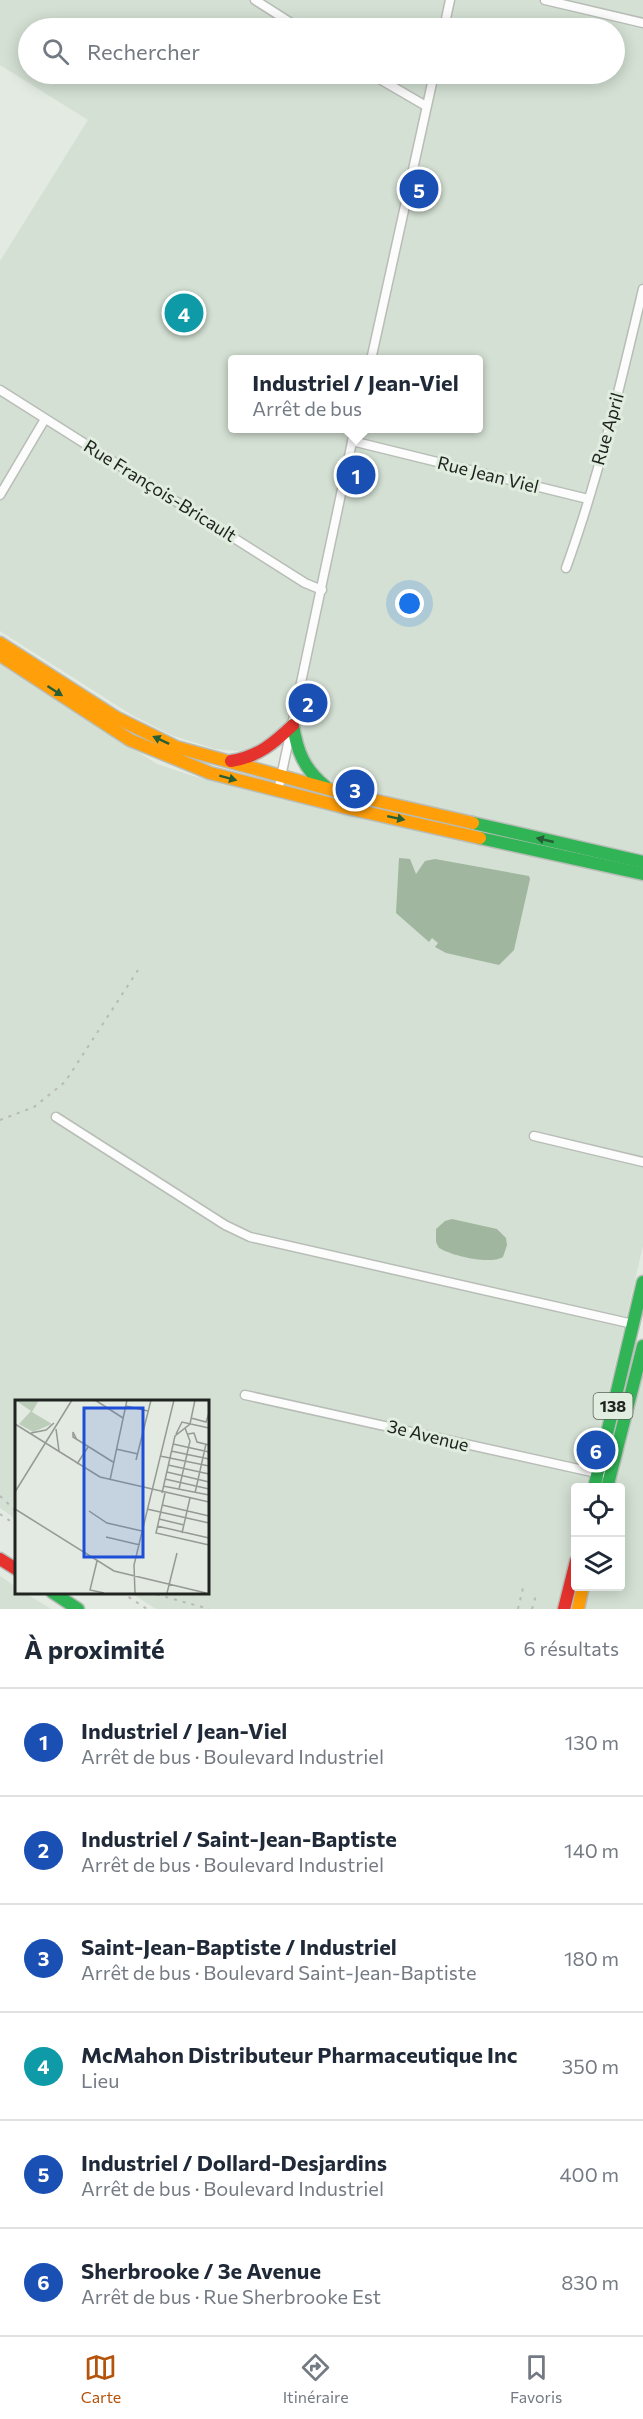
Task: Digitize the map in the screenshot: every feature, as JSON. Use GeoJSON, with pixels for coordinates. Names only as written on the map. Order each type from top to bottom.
{"type":"FeatureCollection","features":[{"type":"Feature","properties":{"kind":"main road"},"geometry":{"type":"LineString","coordinates":[[0,643],[117,718],[176,747],[437,821]]}},
{"type":"Feature","properties":{"kind":"main road"},"geometry":{"type":"LineString","coordinates":[[0,656],[130,740],[210,773],[278,791],[437,821],[564,850],[598,858],[643,874]]}},
{"type":"Feature","properties":{"kind":"main road"},"geometry":{"type":"LineString","coordinates":[[216,759],[247,759],[262,753],[274,745],[292,725]]}},
{"type":"Feature","properties":{"kind":"main road"},"geometry":{"type":"LineString","coordinates":[[292,725],[300,760],[313,777],[326,786],[343,793]]}},
{"type":"Feature","properties":{"kind":"main road"},"geometry":{"type":"LineString","coordinates":[[598,858],[643,862]]}},
{"type":"Feature","properties":{"kind":"main road","name":"138"},"geometry":{"type":"LineString","coordinates":[[605,1479],[638,1325],[643,1282]]}},
{"type":"Feature","properties":{"kind":"main road","name":"138"},"geometry":{"type":"LineString","coordinates":[[605,1479],[643,1346]]}},
{"type":"Feature","properties":{"kind":"main road"},"geometry":{"type":"LineString","coordinates":[[0,1559],[15,1568]]}},
{"type":"Feature","properties":{"kind":"main road"},"geometry":{"type":"LineString","coordinates":[[564,1609],[571,1581]]}},
{"type":"Feature","properties":{"kind":"main road"},"geometry":{"type":"LineString","coordinates":[[578,1609],[582,1591]]}},
{"type":"Feature","properties":{"kind":"main road"},"geometry":{"type":"LineString","coordinates":[[54,1594],[78,1609]]}},
{"type":"Feature","properties":{"kind":"street"},"geometry":{"type":"LineString","coordinates":[[255,0],[283,18]]}},
{"type":"Feature","properties":{"kind":"street"},"geometry":{"type":"LineString","coordinates":[[446,18],[450,0]]}},
{"type":"Feature","properties":{"kind":"street"},"geometry":{"type":"LineString","coordinates":[[545,0],[622,18]]}},
{"type":"Feature","properties":{"kind":"street"},"geometry":{"type":"LineString","coordinates":[[625,19],[643,23]]}},
{"type":"Feature","properties":{"kind":"street"},"geometry":{"type":"LineString","coordinates":[[388,84],[426,106]]}},
{"type":"Feature","properties":{"kind":"street"},"geometry":{"type":"LineString","coordinates":[[371,355],[432,84]]}},
{"type":"Feature","properties":{"kind":"street","name":"Rue April"},"geometry":{"type":"LineString","coordinates":[[566,568],[621,383],[643,289]]}},
{"type":"Feature","properties":{"kind":"street","name":"Rue François-Bricault"},"geometry":{"type":"LineString","coordinates":[[0,390],[305,584],[322,590]]}},
{"type":"Feature","properties":{"kind":"street"},"geometry":{"type":"LineString","coordinates":[[0,495],[45,419]]}},
{"type":"Feature","properties":{"kind":"street"},"geometry":{"type":"LineString","coordinates":[[278,791],[354,433]]}},
{"type":"Feature","properties":{"kind":"street","name":"Rue Jean Viel"},"geometry":{"type":"LineString","coordinates":[[352,441],[588,499]]}},
{"type":"Feature","properties":{"kind":"street"},"geometry":{"type":"LineString","coordinates":[[56,1117],[225,1225],[250,1237],[638,1325]]}},
{"type":"Feature","properties":{"kind":"street"},"geometry":{"type":"LineString","coordinates":[[534,1136],[643,1162]]}},
{"type":"Feature","properties":{"kind":"street","name":"3e Avenue"},"geometry":{"type":"LineString","coordinates":[[245,1395],[605,1479]]}},
{"type":"Feature","properties":{"kind":"shaded area"},"geometry":{"type":"Polygon","coordinates":[[[0,0],[643,0],[643,854],[429,806],[332,781],[317,770],[309,759],[303,738],[277,729],[265,742],[252,749],[237,751],[215,749],[171,735],[132,715],[0,631],[0,261],[88,120],[30,84],[625,84],[625,18],[18,18],[18,76],[0,65],[0,0]]]}},
{"type":"Feature","properties":{"kind":"shaded area"},"geometry":{"type":"Polygon","coordinates":[[[0,664],[157,764],[193,776],[598,868],[643,875],[643,1246],[587,1483],[571,1483],[571,1552],[558,1609],[156,1609],[133,1594],[208,1594],[208,1400],[15,1400],[15,1518],[0,1508],[0,664]]]}},
{"type":"Feature","properties":{"kind":"shaded area"},"geometry":{"type":"Polygon","coordinates":[[[399,858],[410,859],[416,874],[425,861],[435,859],[529,876],[514,950],[499,965],[446,953],[435,947],[438,943],[432,938],[429,942],[396,913],[399,858]]]}},
{"type":"Feature","properties":{"kind":"shaded area"},"geometry":{"type":"Polygon","coordinates":[[[452,1219],[497,1229],[506,1238],[507,1245],[503,1257],[480,1260],[453,1254],[439,1248],[436,1242],[436,1229],[445,1221],[452,1219]]]}},
{"type":"Feature","properties":{"kind":"shaded area"},"geometry":{"type":"Polygon","coordinates":[[[643,1346],[643,1609],[579,1609],[584,1591],[625,1591],[625,1483],[611,1483],[643,1346]]]}},
{"type":"Feature","properties":{"kind":"shaded area"},"geometry":{"type":"Polygon","coordinates":[[[0,1576],[15,1586],[15,1594],[27,1594],[51,1609],[0,1609],[0,1576]]]}},
{"type":"Feature","properties":{"kind":"railway"},"geometry":{"type":"LineString","coordinates":[[0,1120],[34,1107],[65,1082],[138,970]]}},
{"type":"Feature","properties":{"kind":"railway"},"geometry":{"type":"LineString","coordinates":[[0,1496],[15,1510]]}},
{"type":"Feature","properties":{"kind":"railway"},"geometry":{"type":"LineString","coordinates":[[0,1514],[15,1524]]}},
{"type":"Feature","properties":{"kind":"railway"},"geometry":{"type":"LineString","coordinates":[[518,1609],[524,1584]]}},
{"type":"Feature","properties":{"kind":"railway"},"geometry":{"type":"LineString","coordinates":[[532,1609],[537,1592]]}},
{"type":"Feature","properties":{"kind":"railway"},"geometry":{"type":"LineString","coordinates":[[124,1594],[147,1609]]}},
{"type":"Feature","properties":{"kind":"railway"},"geometry":{"type":"LineString","coordinates":[[155,1594],[209,1609]]}},
{"type":"Feature","properties":{"kind":"traffic: fast"},"geometry":{"type":"LineString","coordinates":[[293,725],[303,759],[312,773],[325,786]]}},
{"type":"Feature","properties":{"kind":"traffic: fast"},"geometry":{"type":"LineString","coordinates":[[473,823],[643,862]]}},
{"type":"Feature","properties":{"kind":"traffic: fast"},"geometry":{"type":"LineString","coordinates":[[480,838],[643,874]]}},
{"type":"Feature","properties":{"kind":"traffic: fast"},"geometry":{"type":"LineString","coordinates":[[595,1483],[643,1282]]}},
{"type":"Feature","properties":{"kind":"traffic: fast"},"geometry":{"type":"LineString","coordinates":[[608,1483],[643,1346]]}},
{"type":"Feature","properties":{"kind":"traffic: fast"},"geometry":{"type":"LineString","coordinates":[[55,1594],[78,1609]]}},
{"type":"Feature","properties":{"kind":"traffic: slow"},"geometry":{"type":"LineString","coordinates":[[0,643],[117,718],[176,747],[343,793],[473,823]]}},
{"type":"Feature","properties":{"kind":"traffic: slow"},"geometry":{"type":"LineString","coordinates":[[0,655],[130,740],[210,773],[347,808],[480,838]]}},
{"type":"Feature","properties":{"kind":"traffic: slow"},"geometry":{"type":"LineString","coordinates":[[578,1609],[582,1591]]}},
{"type":"Feature","properties":{"kind":"traffic: jam"},"geometry":{"type":"LineString","coordinates":[[231,761],[265,748],[293,725]]}},
{"type":"Feature","properties":{"kind":"traffic: jam"},"geometry":{"type":"LineString","coordinates":[[0,1559],[15,1568]]}},
{"type":"Feature","properties":{"kind":"traffic: jam"},"geometry":{"type":"LineString","coordinates":[[564,1609],[571,1581]]}},
{"type":"Feature","properties":{"kind":"place","name":"Industriel / Dollard-Desjardins"},"geometry":{"type":"Point","coordinates":[419,189]}},
{"type":"Feature","properties":{"kind":"place","name":"McMahon Distributeur Pharmaceutique Inc"},"geometry":{"type":"Point","coordinates":[184,313]}},
{"type":"Feature","properties":{"kind":"place","name":"Industriel / Jean-Viel"},"geometry":{"type":"Point","coordinates":[356,475]}},
{"type":"Feature","properties":{"kind":"place","name":"Industriel / Saint-Jean-Baptiste"},"geometry":{"type":"Point","coordinates":[308,703]}},
{"type":"Feature","properties":{"kind":"place","name":"Saint-Jean-Baptiste / Industriel"},"geometry":{"type":"Point","coordinates":[355,789]}},
{"type":"Feature","properties":{"kind":"place","name":"Sherbrooke / 3e Avenue"},"geometry":{"type":"Point","coordinates":[596,1450]}}]}
